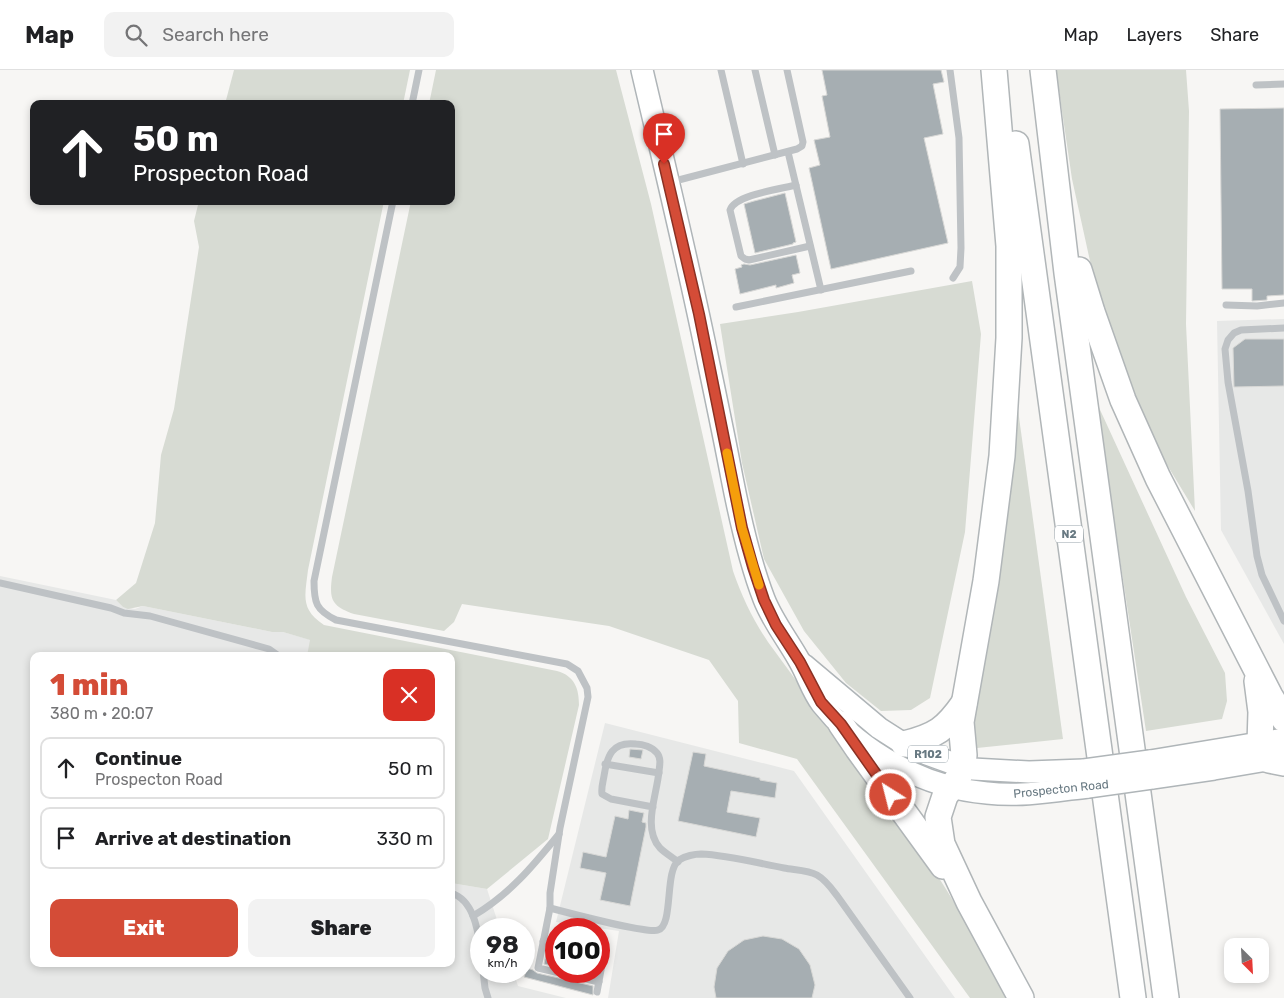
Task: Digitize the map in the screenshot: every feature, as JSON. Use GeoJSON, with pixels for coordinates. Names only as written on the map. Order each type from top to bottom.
{"type":"FeatureCollection","features":[{"type":"Feature","properties":{"kind":"highway"},"geometry":{"type":"LineString","coordinates":[[994,70],[1009,246],[1009,338],[999,475],[986,581],[961,722],[964,755],[957,777],[940,807],[938,817],[942,844],[969,902],[1021,998]]}},
{"type":"Feature","properties":{"kind":"highway","name":"N2"},"geometry":{"type":"LineString","coordinates":[[1006,70],[1133,998]]}},
{"type":"Feature","properties":{"kind":"highway"},"geometry":{"type":"LineString","coordinates":[[1043,70],[1067,272],[1166,998]]}},
{"type":"Feature","properties":{"kind":"highway"},"geometry":{"type":"LineString","coordinates":[[1058,199],[1092,312],[1123,400],[1158,478],[1255,668],[1284,719]]}},
{"type":"Feature","properties":{"kind":"highway"},"geometry":{"type":"LineString","coordinates":[[1255,668],[1261,712],[1274,756]]}},
{"type":"Feature","properties":{"kind":"highway"},"geometry":{"type":"LineString","coordinates":[[904,744],[920,740],[942,729],[951,721],[964,703]]}},
{"type":"Feature","properties":{"kind":"highway"},"geometry":{"type":"LineString","coordinates":[[841,724],[969,902]]}},
{"type":"Feature","properties":{"kind":"main road","name":"Prospecton Road"},"geometry":{"type":"LineString","coordinates":[[642,70],[699,314],[742,528],[753,567],[764,600],[776,625],[800,662],[821,702],[841,724],[870,748],[895,764],[957,777],[1029,772],[1086,778],[1274,756],[1284,739]]}},
{"type":"Feature","properties":{"kind":"main road","name":"Prospecton Road"},"geometry":{"type":"LineString","coordinates":[[800,662],[861,714],[904,744],[927,754],[957,777]]}},
{"type":"Feature","properties":{"kind":"lane"},"geometry":{"type":"LineString","coordinates":[[413,100],[420,70]]}},
{"type":"Feature","properties":{"kind":"lane"},"geometry":{"type":"LineString","coordinates":[[721,70],[743,164]]}},
{"type":"Feature","properties":{"kind":"lane"},"geometry":{"type":"LineString","coordinates":[[756,70],[775,155]]}},
{"type":"Feature","properties":{"kind":"lane"},"geometry":{"type":"LineString","coordinates":[[668,182],[800,148],[803,142],[787,70]]}},
{"type":"Feature","properties":{"kind":"lane"},"geometry":{"type":"LineString","coordinates":[[950,70],[959,138],[960,199],[960,267],[953,278]]}},
{"type":"Feature","properties":{"kind":"lane"},"geometry":{"type":"LineString","coordinates":[[1256,85],[1284,84]]}},
{"type":"Feature","properties":{"kind":"lane"},"geometry":{"type":"LineString","coordinates":[[788,152],[821,290]]}},
{"type":"Feature","properties":{"kind":"lane"},"geometry":{"type":"LineString","coordinates":[[796,185],[742,199],[736,202],[730,210],[741,256],[745,259],[749,260],[810,246]]}},
{"type":"Feature","properties":{"kind":"lane"},"geometry":{"type":"LineString","coordinates":[[391,205],[314,581],[317,607],[324,614],[336,620],[529,656],[566,664],[578,671],[587,688],[588,697],[559,834],[550,893],[550,908],[538,968],[545,970]]}},
{"type":"Feature","properties":{"kind":"lane"},"geometry":{"type":"LineString","coordinates":[[736,307],[911,270]]}},
{"type":"Feature","properties":{"kind":"lane"},"geometry":{"type":"LineString","coordinates":[[1226,305],[1257,306],[1284,303]]}},
{"type":"Feature","properties":{"kind":"lane"},"geometry":{"type":"LineString","coordinates":[[1284,328],[1241,330],[1234,333],[1228,340],[1225,349],[1231,403],[1248,491],[1257,556],[1262,575],[1284,621]]}},
{"type":"Feature","properties":{"kind":"lane"},"geometry":{"type":"LineString","coordinates":[[0,583],[124,612],[150,616],[269,649],[274,652]]}},
{"type":"Feature","properties":{"kind":"lane"},"geometry":{"type":"LineString","coordinates":[[654,807],[611,799],[602,794],[606,758],[618,746],[630,743],[639,744],[649,747],[658,754],[660,760],[659,773],[654,807],[650,829],[653,839],[664,852],[678,862]]}},
{"type":"Feature","properties":{"kind":"lane"},"geometry":{"type":"LineString","coordinates":[[605,764],[659,773]]}},
{"type":"Feature","properties":{"kind":"lane"},"geometry":{"type":"LineString","coordinates":[[455,894],[466,903],[473,916],[492,904],[518,882],[559,834]]}},
{"type":"Feature","properties":{"kind":"lane"},"geometry":{"type":"LineString","coordinates":[[550,908],[620,925],[658,930],[665,920],[673,870],[678,862],[685,857],[701,854],[818,876],[838,897],[910,998]]}},
{"type":"Feature","properties":{"kind":"lane"},"geometry":{"type":"LineString","coordinates":[[484,983],[488,998]]}},
{"type":"Feature","properties":{"kind":"lane"},"geometry":{"type":"LineString","coordinates":[[597,992],[599,983]]}},
{"type":"Feature","properties":{"kind":"shaded area"},"geometry":{"type":"Polygon","coordinates":[[[234,70],[410,70],[404,100],[226,100],[234,70]]]}},
{"type":"Feature","properties":{"kind":"shaded area"},"geometry":{"type":"Polygon","coordinates":[[[436,70],[616,70],[651,204],[733,571],[740,590],[768,642],[926,858],[948,892],[1007,998],[970,998],[797,759],[739,743],[738,701],[709,660],[609,626],[462,604],[454,622],[444,631],[354,614],[341,608],[334,601],[331,591],[332,577],[410,205],[455,205],[455,100],[430,100],[436,70]]]}},
{"type":"Feature","properties":{"kind":"shaded area"},"geometry":{"type":"Polygon","coordinates":[[[1056,70],[1186,70],[1189,111],[1186,324],[1195,511],[1149,435],[1113,343],[1090,261],[1072,179],[1056,70]]]}},
{"type":"Feature","properties":{"kind":"shaded area"},"geometry":{"type":"Polygon","coordinates":[[[198,205],[383,205],[308,570],[305,595],[311,613],[324,625],[557,671],[568,676],[575,684],[579,705],[548,839],[487,889],[455,884],[455,652],[308,652],[310,640],[283,632],[272,632],[143,606],[128,609],[116,600],[136,583],[155,523],[161,455],[174,409],[199,247],[194,221],[198,205]]]}},
{"type":"Feature","properties":{"kind":"shaded area"},"geometry":{"type":"Polygon","coordinates":[[[972,281],[981,334],[965,532],[930,698],[911,710],[881,711],[846,683],[804,631],[764,559],[742,463],[720,324],[972,281]]]}},
{"type":"Feature","properties":{"kind":"shaded area"},"geometry":{"type":"Polygon","coordinates":[[[1284,319],[1284,644],[1221,530],[1217,321],[1284,319]]]}},
{"type":"Feature","properties":{"kind":"shaded area"},"geometry":{"type":"Polygon","coordinates":[[[1012,366],[1063,739],[977,748],[963,724],[1012,366]]]}},
{"type":"Feature","properties":{"kind":"shaded area"},"geometry":{"type":"Polygon","coordinates":[[[1096,401],[1186,597],[1225,673],[1227,701],[1222,719],[1146,731],[1096,401]]]}},
{"type":"Feature","properties":{"kind":"shaded area"},"geometry":{"type":"Polygon","coordinates":[[[0,576],[116,600],[123,607],[135,609],[143,606],[272,632],[283,632],[311,640],[308,652],[30,652],[30,967],[455,967],[455,884],[487,889],[496,918],[470,918],[470,983],[517,983],[518,986],[566,998],[0,998],[0,576]]]}},
{"type":"Feature","properties":{"kind":"shaded area"},"geometry":{"type":"Polygon","coordinates":[[[605,723],[794,771],[955,998],[608,998],[619,931],[610,930],[610,918],[557,918],[605,723]]]}},
{"type":"Feature","properties":{"kind":"building"},"geometry":{"type":"Polygon","coordinates":[[[822,70],[941,70],[944,82],[933,84],[943,134],[924,138],[948,243],[831,269],[809,168],[820,165],[814,140],[830,137],[822,96],[827,95],[822,70]]]}},
{"type":"Feature","properties":{"kind":"building"},"geometry":{"type":"Polygon","coordinates":[[[1284,108],[1284,295],[1267,296],[1267,300],[1252,301],[1252,289],[1222,289],[1220,109],[1284,108]]]}},
{"type":"Feature","properties":{"kind":"building"},"geometry":{"type":"Polygon","coordinates":[[[785,193],[796,242],[755,253],[744,204],[785,193]]]}},
{"type":"Feature","properties":{"kind":"building"},"geometry":{"type":"Polygon","coordinates":[[[796,255],[800,273],[792,275],[794,283],[776,288],[776,285],[740,294],[735,269],[742,267],[741,265],[744,264],[750,265],[796,255]]]}},
{"type":"Feature","properties":{"kind":"building"},"geometry":{"type":"Polygon","coordinates":[[[1245,339],[1284,339],[1284,386],[1234,387],[1233,348],[1245,339]]]}},
{"type":"Feature","properties":{"kind":"building"},"geometry":{"type":"Polygon","coordinates":[[[630,749],[643,750],[641,759],[629,757],[630,749]]]}},
{"type":"Feature","properties":{"kind":"building"},"geometry":{"type":"Polygon","coordinates":[[[693,752],[706,754],[704,766],[777,783],[775,798],[731,791],[727,812],[760,818],[756,837],[678,821],[693,752]]]}},
{"type":"Feature","properties":{"kind":"building"},"geometry":{"type":"Polygon","coordinates":[[[629,810],[644,813],[642,822],[646,823],[630,906],[600,900],[606,873],[580,868],[583,852],[606,857],[615,816],[628,819],[629,810]]]}},
{"type":"Feature","properties":{"kind":"building"},"geometry":{"type":"Polygon","coordinates":[[[763,936],[782,939],[799,949],[810,965],[815,985],[812,998],[716,998],[714,987],[717,968],[728,951],[744,940],[763,936]]]}},
{"type":"Feature","properties":{"kind":"building"},"geometry":{"type":"Polygon","coordinates":[[[535,972],[545,975],[545,982],[535,980],[535,972]]]}},
{"type":"Feature","properties":{"kind":"building"},"geometry":{"type":"Polygon","coordinates":[[[547,983],[580,983],[593,986],[593,995],[547,983]]]}},
{"type":"Feature","properties":{"kind":"slow traffic"},"geometry":{"type":"LineString","coordinates":[[727,453],[742,528],[759,585]]}},
{"type":"Feature","properties":{"kind":"route"},"geometry":{"type":"LineString","coordinates":[[664,164],[699,314],[742,528],[764,600],[776,625],[800,662],[821,702],[841,724],[891,795]]}}]}
